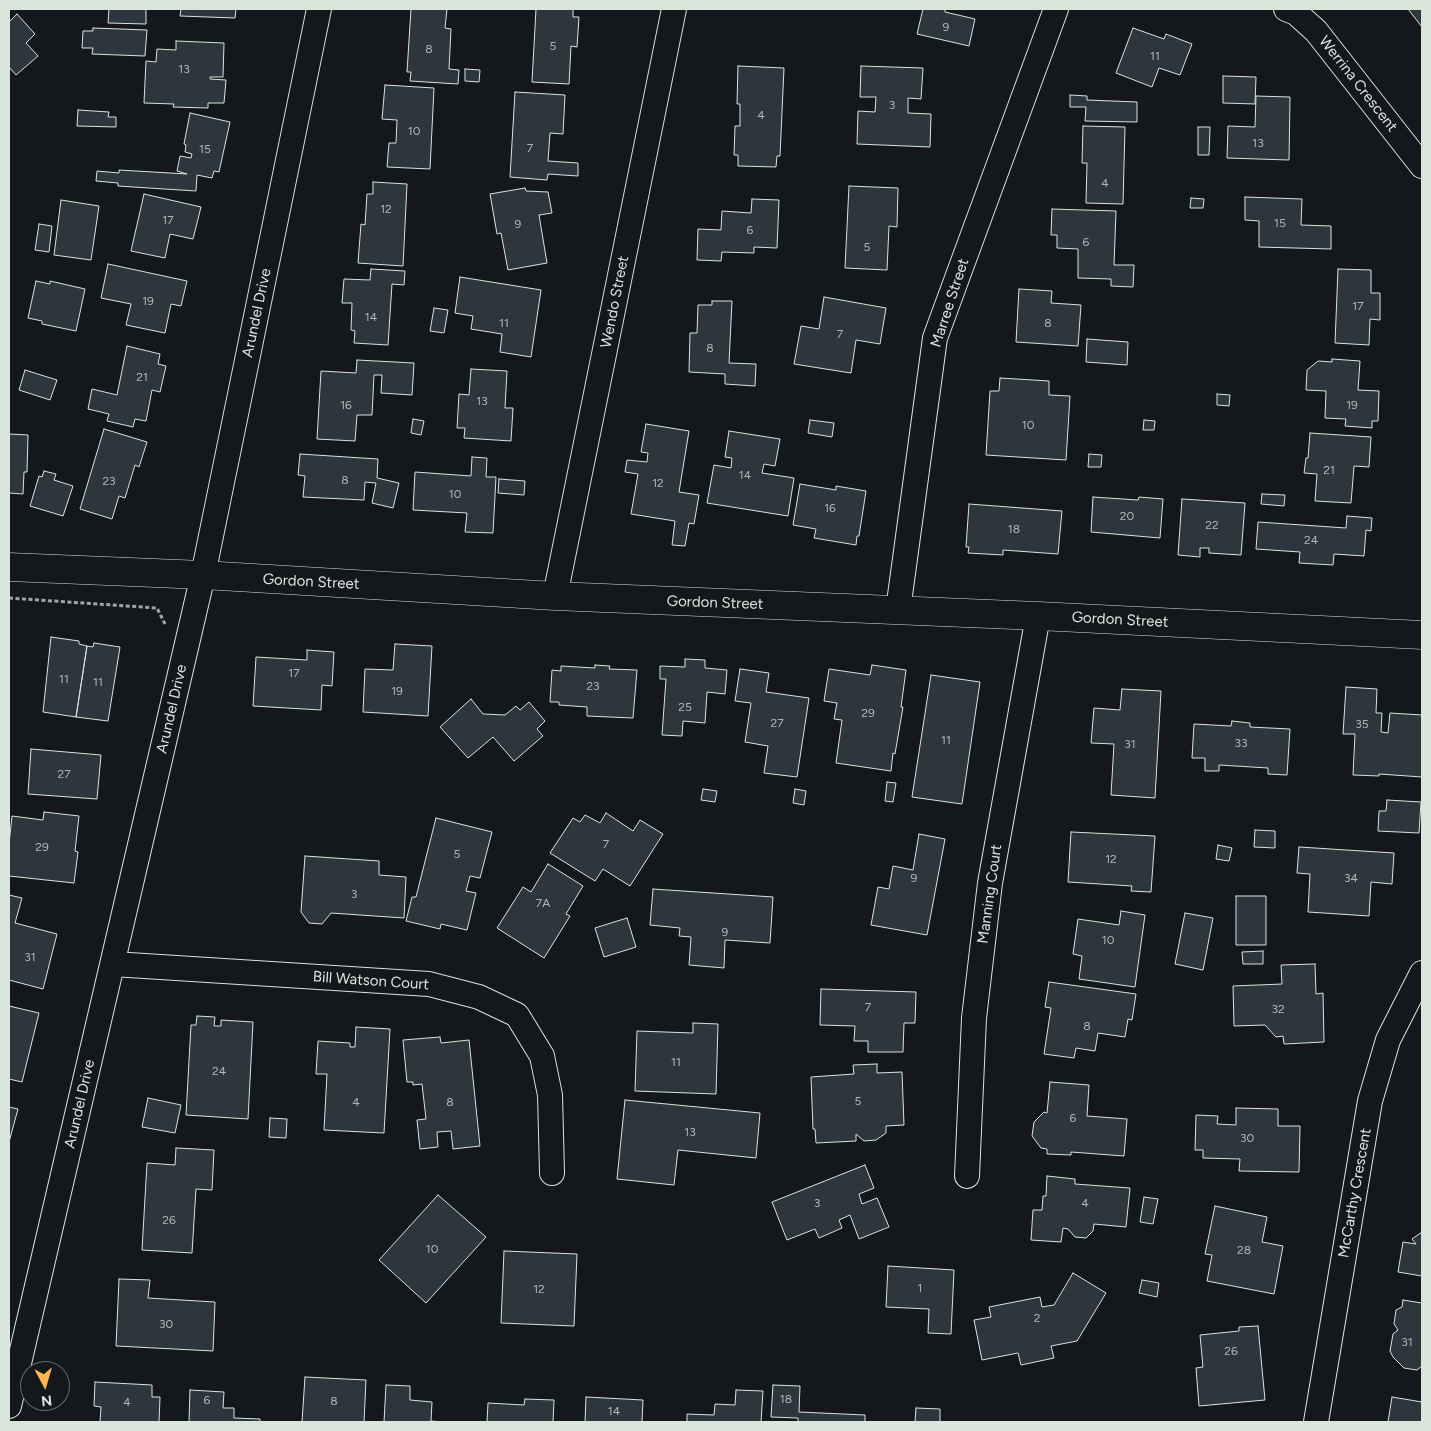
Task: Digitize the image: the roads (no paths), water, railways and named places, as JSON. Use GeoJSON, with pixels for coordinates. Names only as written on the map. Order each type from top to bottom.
{"type":"FeatureCollection","features":[{"type":"Feature","properties":{"kind":"street","name":"Arundel Drive"},"geometry":{"type":"LineString","coordinates":[[9,1406],[204,575],[319,9]]}},
{"type":"Feature","properties":{"kind":"street","name":"Wendo Street"},"geometry":{"type":"LineString","coordinates":[[555,596],[674,9]]}},
{"type":"Feature","properties":{"kind":"street","name":"Marree Street"},"geometry":{"type":"LineString","coordinates":[[898,610],[935,338],[1056,9]]}},
{"type":"Feature","properties":{"kind":"street","name":"Werrina Crescent"},"geometry":{"type":"LineString","coordinates":[[1286,9],[1296,13],[1316,31],[1422,166]]}},
{"type":"Feature","properties":{"kind":"street","name":"Gordon Street"},"geometry":{"type":"LineString","coordinates":[[9,567],[204,575],[555,596],[1038,616],[1422,635]]}},
{"type":"Feature","properties":{"kind":"street","name":"Manning Court"},"geometry":{"type":"LineString","coordinates":[[967,1176],[974,1018],[990,883],[1038,616]]}},
{"type":"Feature","properties":{"kind":"street","name":"Bill Watson Court"},"geometry":{"type":"LineString","coordinates":[[113,964],[430,984],[479,996],[517,1015],[542,1056],[550,1095],[552,1173]]}},
{"type":"Feature","properties":{"kind":"street","name":"McCarthy Crescent"},"geometry":{"type":"LineString","coordinates":[[1316,1422],[1370,1101],[1388,1040],[1422,973]]}}]}
